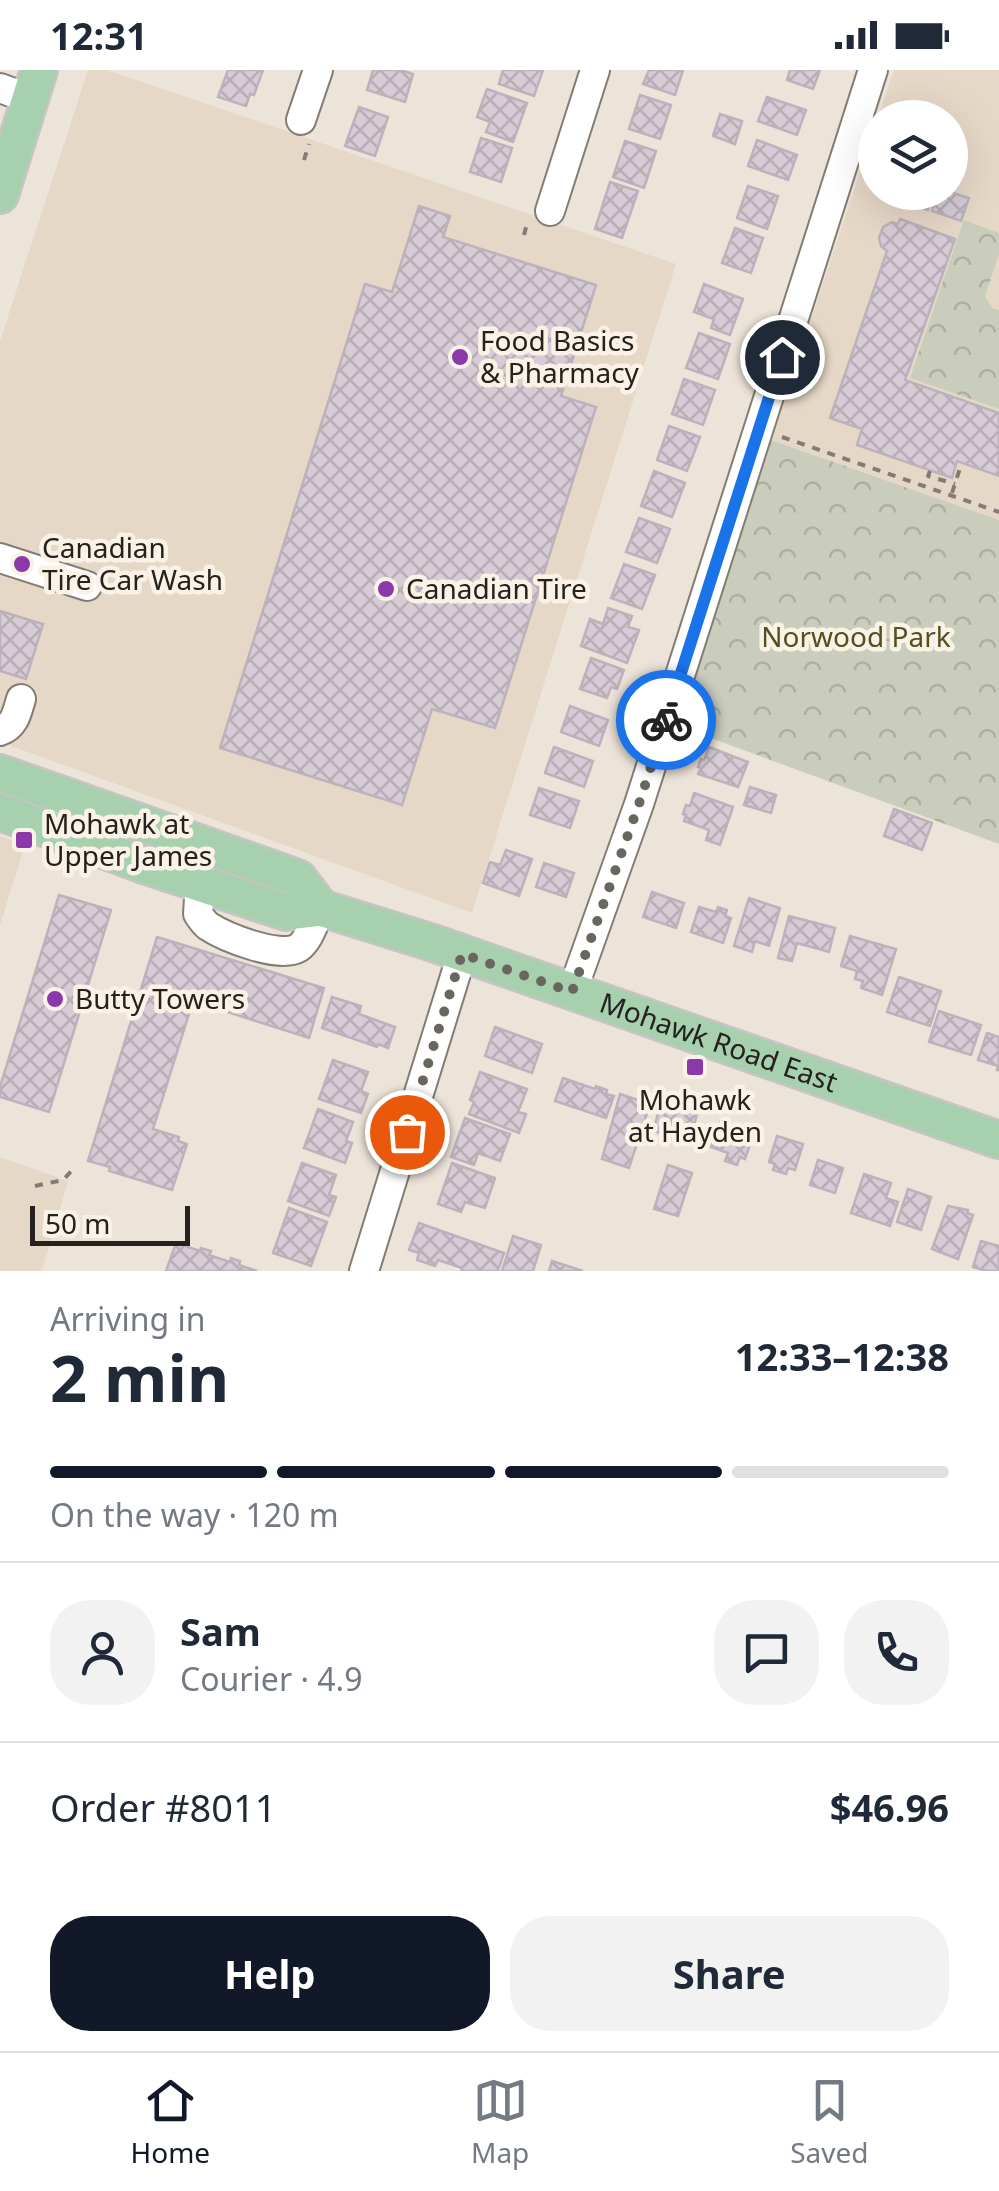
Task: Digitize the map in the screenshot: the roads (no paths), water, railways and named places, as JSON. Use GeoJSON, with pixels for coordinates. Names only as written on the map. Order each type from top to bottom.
{"type":"FeatureCollection","features":[{"type":"Feature","properties":{"kind":"main road"},"geometry":{"type":"LineString","coordinates":[[0,195],[23,86]]}},
{"type":"Feature","properties":{"kind":"main road","name":"Mohawk Road East"},"geometry":{"type":"LineString","coordinates":[[0,772],[298,878],[321,908]]}},
{"type":"Feature","properties":{"kind":"main road","name":"Mohawk Road East"},"geometry":{"type":"LineString","coordinates":[[0,812],[286,912],[321,908],[462,954],[999,1140]]}},
{"type":"Feature","properties":{"kind":"street"},"geometry":{"type":"LineString","coordinates":[[306,130],[318,70]]}},
{"type":"Feature","properties":{"kind":"street"},"geometry":{"type":"LineString","coordinates":[[550,211],[595,70]]}},
{"type":"Feature","properties":{"kind":"street"},"geometry":{"type":"LineString","coordinates":[[572,992],[639,804],[874,70]]}},
{"type":"Feature","properties":{"kind":"street"},"geometry":{"type":"LineString","coordinates":[[0,558],[86,586]]}},
{"type":"Feature","properties":{"kind":"street"},"geometry":{"type":"LineString","coordinates":[[0,731],[14,720],[20,699]]}},
{"type":"Feature","properties":{"kind":"street"},"geometry":{"type":"LineString","coordinates":[[364,1271],[462,954]]}},
{"type":"Feature","properties":{"kind":"place","name":"Food Basics & Pharmacy"},"geometry":{"type":"Point","coordinates":[460,357]}},
{"type":"Feature","properties":{"kind":"place","name":"Canadian Tire Car Wash"},"geometry":{"type":"Point","coordinates":[22,564]}},
{"type":"Feature","properties":{"kind":"place","name":"Canadian Tire"},"geometry":{"type":"Point","coordinates":[386,589]}},
{"type":"Feature","properties":{"kind":"place","name":"Mohawk at Upper James"},"geometry":{"type":"Point","coordinates":[24,840]}},
{"type":"Feature","properties":{"kind":"place","name":"Butty Towers"},"geometry":{"type":"Point","coordinates":[55,999]}},
{"type":"Feature","properties":{"kind":"place","name":"Mohawk at Hayden"},"geometry":{"type":"Point","coordinates":[695,1067]}},
{"type":"Feature","properties":{"kind":"park label","name":"Norwood Park"},"geometry":{"type":"Point","coordinates":[856,637]}}]}
